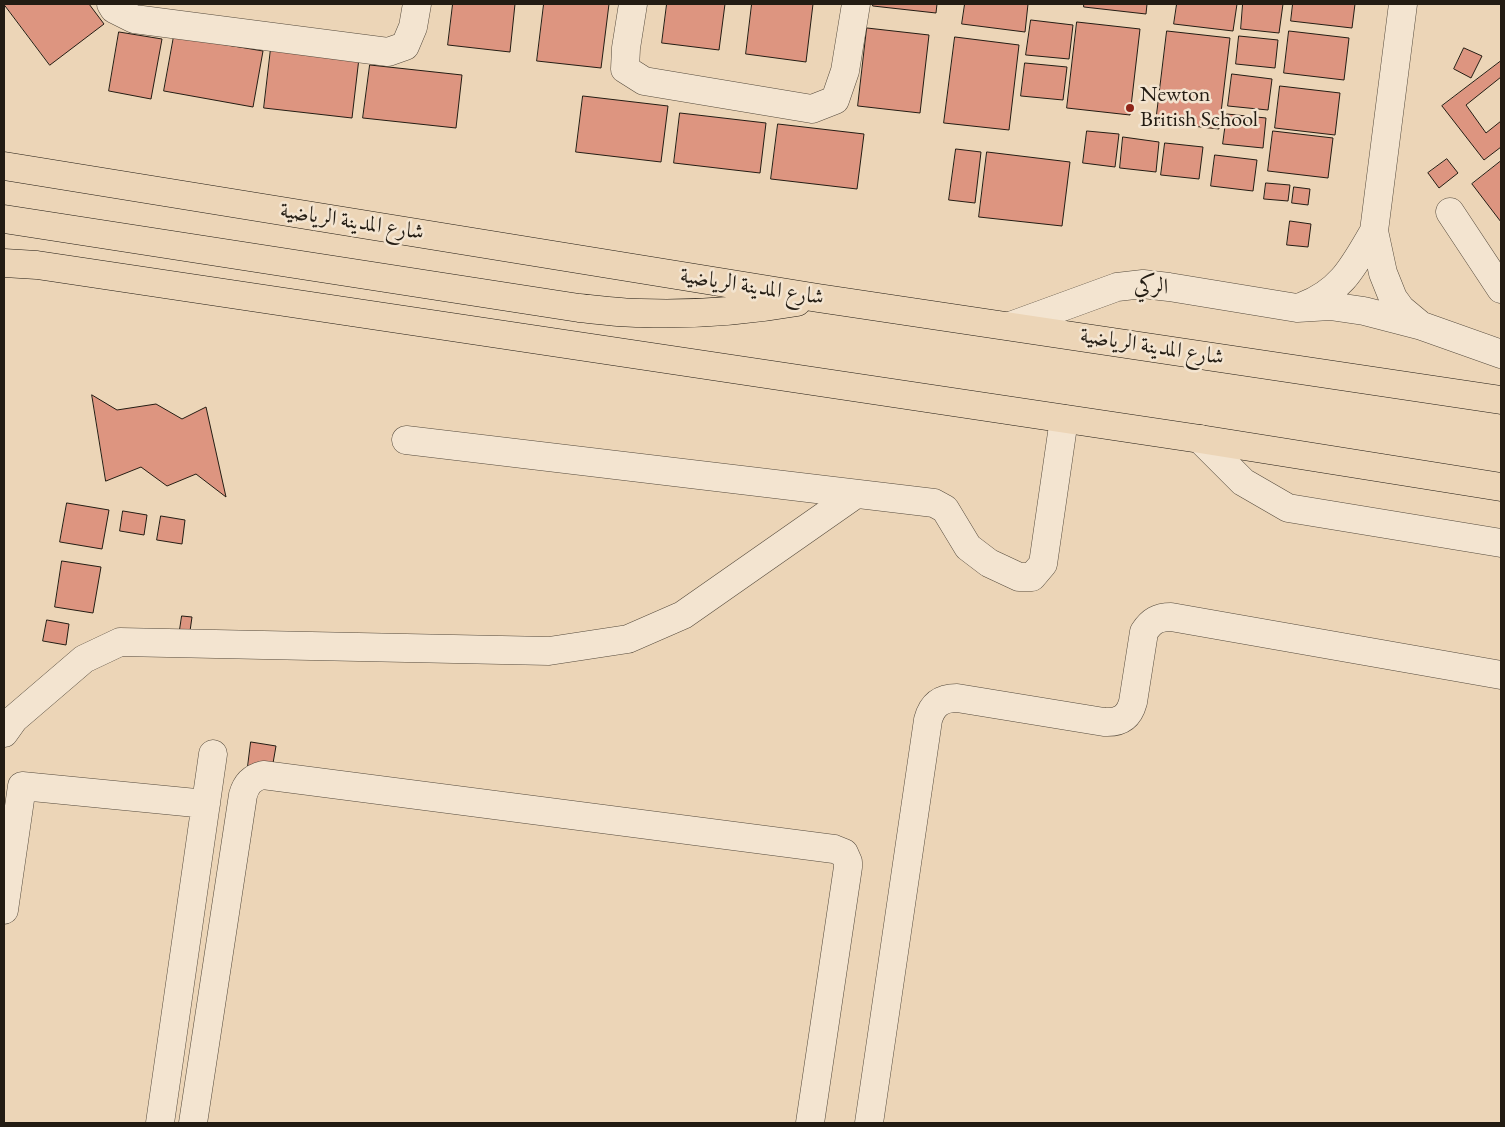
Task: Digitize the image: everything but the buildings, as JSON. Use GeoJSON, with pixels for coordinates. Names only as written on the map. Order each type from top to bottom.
{"type":"FeatureCollection","features":[{"type":"Feature","properties":{"kind":"main road","name":"شارع المدينة الرياضية"},"geometry":{"type":"LineString","coordinates":[[4,166],[818,298],[1501,400]]}},
{"type":"Feature","properties":{"kind":"main road"},"geometry":{"type":"LineString","coordinates":[[4,219],[579,308],[638,313],[699,314],[759,308],[818,298]]}},
{"type":"Feature","properties":{"kind":"main road"},"geometry":{"type":"LineString","coordinates":[[4,263],[47,267],[1200,439],[1501,487]]}},
{"type":"Feature","properties":{"kind":"street"},"geometry":{"type":"LineString","coordinates":[[111,4],[114,9],[134,19],[388,52],[405,46],[413,27],[417,4]]}},
{"type":"Feature","properties":{"kind":"street"},"geometry":{"type":"LineString","coordinates":[[633,4],[626,48],[625,69],[644,81],[812,109],[834,100],[845,71],[856,4]]}},
{"type":"Feature","properties":{"kind":"street","name":"الركي"},"geometry":{"type":"LineString","coordinates":[[1402,4],[1374,231],[1383,273],[1393,298],[1401,309],[1422,326]]}},
{"type":"Feature","properties":{"kind":"street"},"geometry":{"type":"LineString","coordinates":[[1450,212],[1501,289]]}},
{"type":"Feature","properties":{"kind":"street","name":"الركي"},"geometry":{"type":"LineString","coordinates":[[1297,308],[1314,301],[1330,291],[1344,278],[1374,231]]}},
{"type":"Feature","properties":{"kind":"street","name":"الركي"},"geometry":{"type":"LineString","coordinates":[[1010,326],[1116,287],[1142,284],[1297,308],[1330,306],[1356,309],[1422,326],[1501,354]]}},
{"type":"Feature","properties":{"kind":"street"},"geometry":{"type":"LineString","coordinates":[[406,440],[934,503],[945,509],[968,547],[990,563],[1019,578],[1032,577],[1044,564],[1064,419]]}},
{"type":"Feature","properties":{"kind":"street"},"geometry":{"type":"LineString","coordinates":[[1200,439],[1243,482],[1288,508],[1501,543]]}},
{"type":"Feature","properties":{"kind":"street"},"geometry":{"type":"LineString","coordinates":[[4,732],[14,719],[84,659],[120,642],[549,651],[628,638],[683,615],[856,494]]}},
{"type":"Feature","properties":{"kind":"street"},"geometry":{"type":"LineString","coordinates":[[868,1123],[928,720],[930,712],[941,700],[957,698],[1104,722],[1120,721],[1131,709],[1133,702],[1144,632],[1155,620],[1163,617],[1501,675]]}},
{"type":"Feature","properties":{"kind":"street"},"geometry":{"type":"LineString","coordinates":[[160,1123],[213,754]]}},
{"type":"Feature","properties":{"kind":"street"},"geometry":{"type":"LineString","coordinates":[[193,1123],[243,795],[250,781],[263,775],[834,849],[844,853],[848,867],[810,1123]]}},
{"type":"Feature","properties":{"kind":"street"},"geometry":{"type":"LineString","coordinates":[[4,910],[13,786],[206,804]]}},
{"type":"Feature","properties":{"kind":"place","name":"Newton British School"},"geometry":{"type":"Point","coordinates":[1130,108]}}]}
